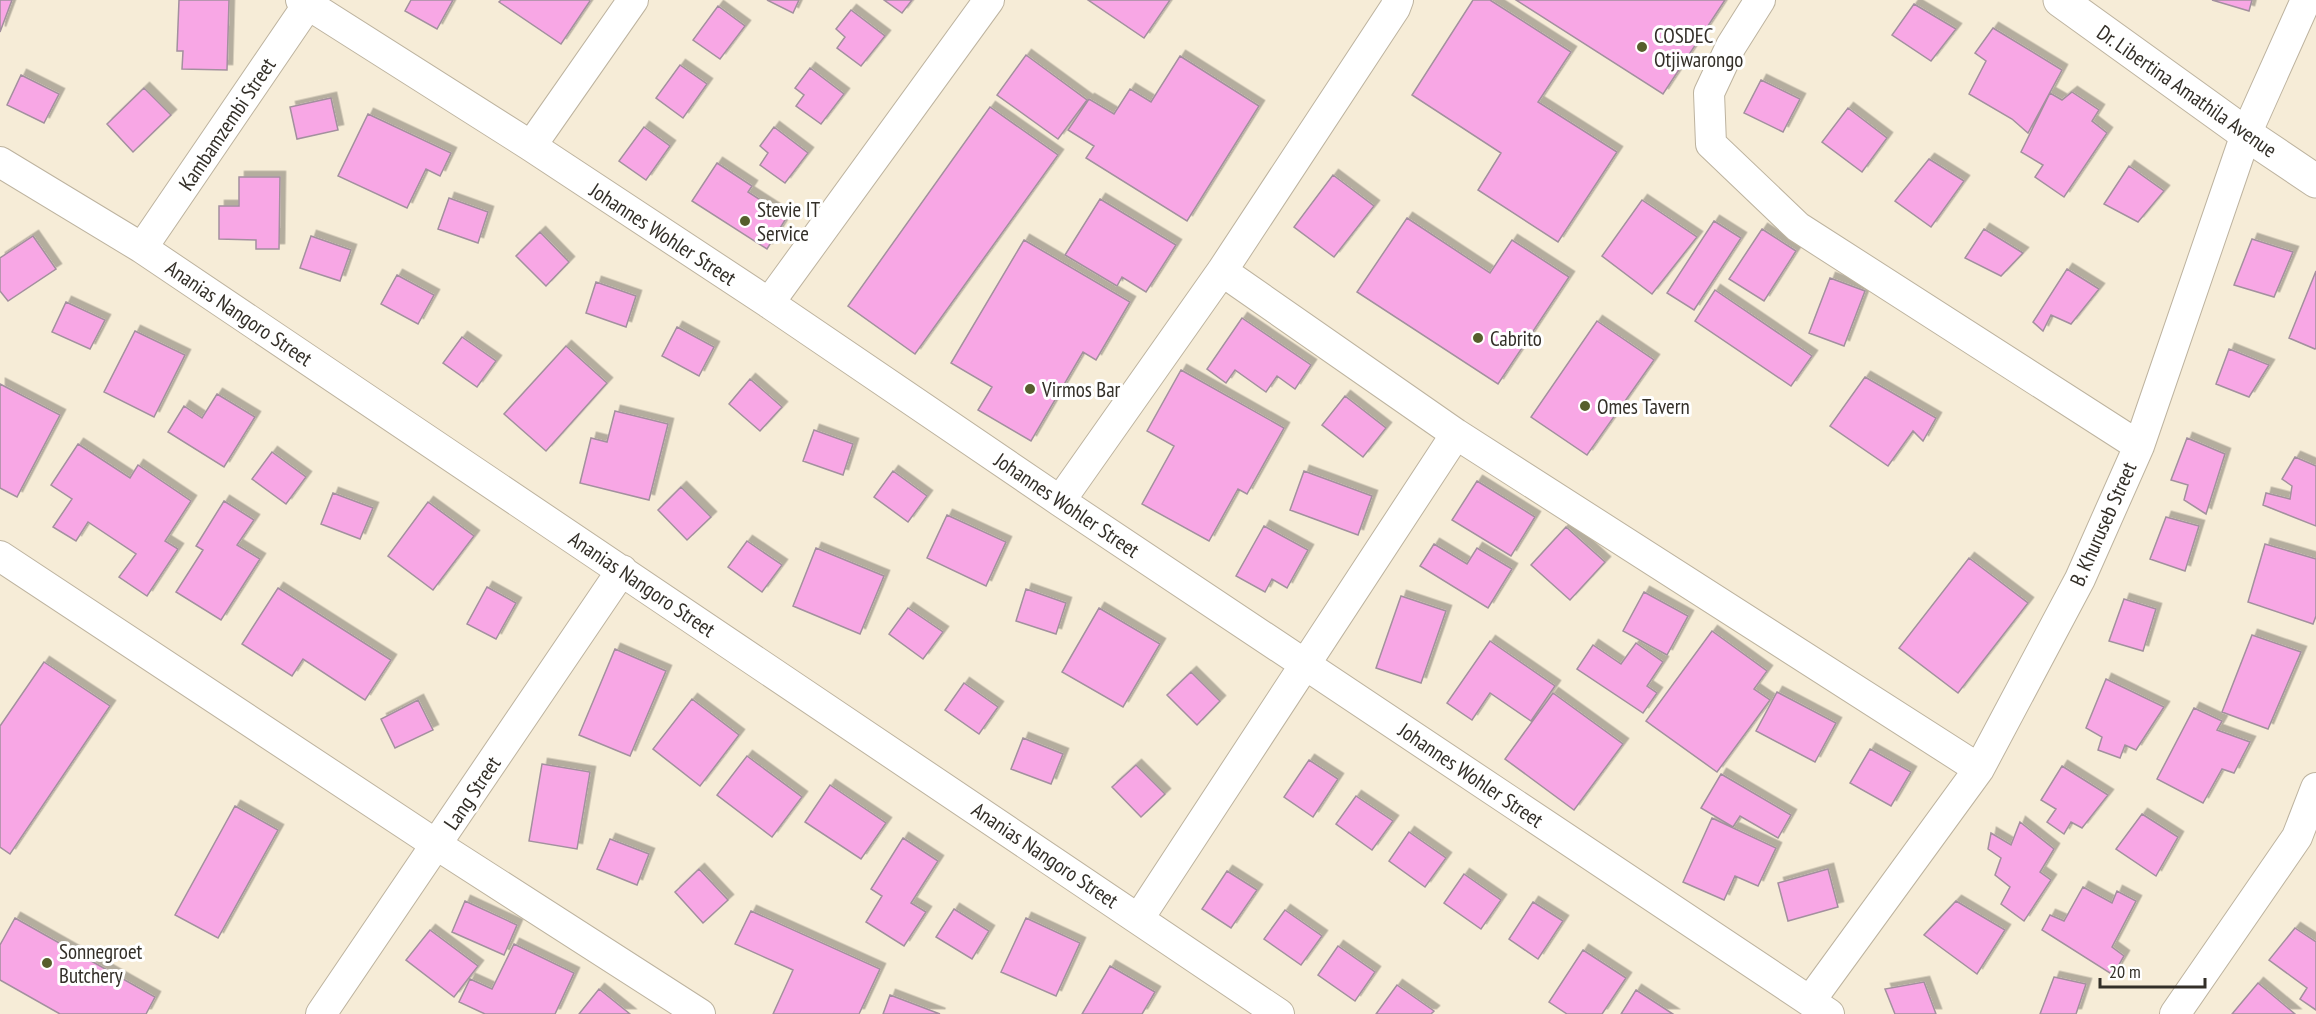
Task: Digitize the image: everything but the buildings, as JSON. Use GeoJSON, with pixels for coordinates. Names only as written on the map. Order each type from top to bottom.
{"type":"FeatureCollection","features":[{"type":"Feature","properties":{"kind":"street"},"geometry":{"type":"LineString","coordinates":[[531,146],[633,0]]}},
{"type":"Feature","properties":{"kind":"street"},"geometry":{"type":"LineString","coordinates":[[769,303],[989,0]]}},
{"type":"Feature","properties":{"kind":"street"},"geometry":{"type":"LineString","coordinates":[[1060,501],[1222,271],[1395,8],[1398,0]]}},
{"type":"Feature","properties":{"kind":"street"},"geometry":{"type":"LineString","coordinates":[[1760,0],[1731,46],[1709,93],[1711,144],[1798,227],[2139,446]]}},
{"type":"Feature","properties":{"kind":"street","name":"Dr. Libertina Amathila Avenue"},"geometry":{"type":"LineString","coordinates":[[2060,0],[2246,134],[2316,181]]}},
{"type":"Feature","properties":{"kind":"street","name":"B. Khuruseb Street"},"geometry":{"type":"LineString","coordinates":[[1819,1007],[1979,769],[2080,579],[2139,446],[2246,134],[2306,0]]}},
{"type":"Feature","properties":{"kind":"street","name":"Johannes Wohler Street"},"geometry":{"type":"LineString","coordinates":[[307,1],[769,303],[1060,501],[1819,1007]]}},
{"type":"Feature","properties":{"kind":"street","name":"Kambamzembi Street"},"geometry":{"type":"LineString","coordinates":[[142,248],[307,1]]}},
{"type":"Feature","properties":{"kind":"street","name":"Ananias Nangoro Street"},"geometry":{"type":"LineString","coordinates":[[0,162],[142,248],[1279,1014]]}},
{"type":"Feature","properties":{"kind":"street"},"geometry":{"type":"LineString","coordinates":[[1222,271],[1456,434],[1979,769]]}},
{"type":"Feature","properties":{"kind":"street"},"geometry":{"type":"LineString","coordinates":[[1139,918],[1456,434]]}},
{"type":"Feature","properties":{"kind":"street"},"geometry":{"type":"LineString","coordinates":[[0,556],[437,845],[700,1014]]}},
{"type":"Feature","properties":{"kind":"street","name":"Lang Street"},"geometry":{"type":"LineString","coordinates":[[321,1014],[622,570]]}},
{"type":"Feature","properties":{"kind":"street"},"geometry":{"type":"LineString","coordinates":[[2175,1014],[2297,837],[2316,788]]}},
{"type":"Feature","properties":{"kind":"place","name":"COSDEC Otjiwarongo"},"geometry":{"type":"Point","coordinates":[1642,47]}},
{"type":"Feature","properties":{"kind":"place","name":"Stevie IT Service"},"geometry":{"type":"Point","coordinates":[745,221]}},
{"type":"Feature","properties":{"kind":"place","name":"Cabrito"},"geometry":{"type":"Point","coordinates":[1478,338]}},
{"type":"Feature","properties":{"kind":"place","name":"Virmos Bar"},"geometry":{"type":"Point","coordinates":[1030,389]}},
{"type":"Feature","properties":{"kind":"place","name":"Omes Tavern"},"geometry":{"type":"Point","coordinates":[1585,406]}},
{"type":"Feature","properties":{"kind":"place","name":"Sonnegroet Butchery"},"geometry":{"type":"Point","coordinates":[47,963]}}]}
